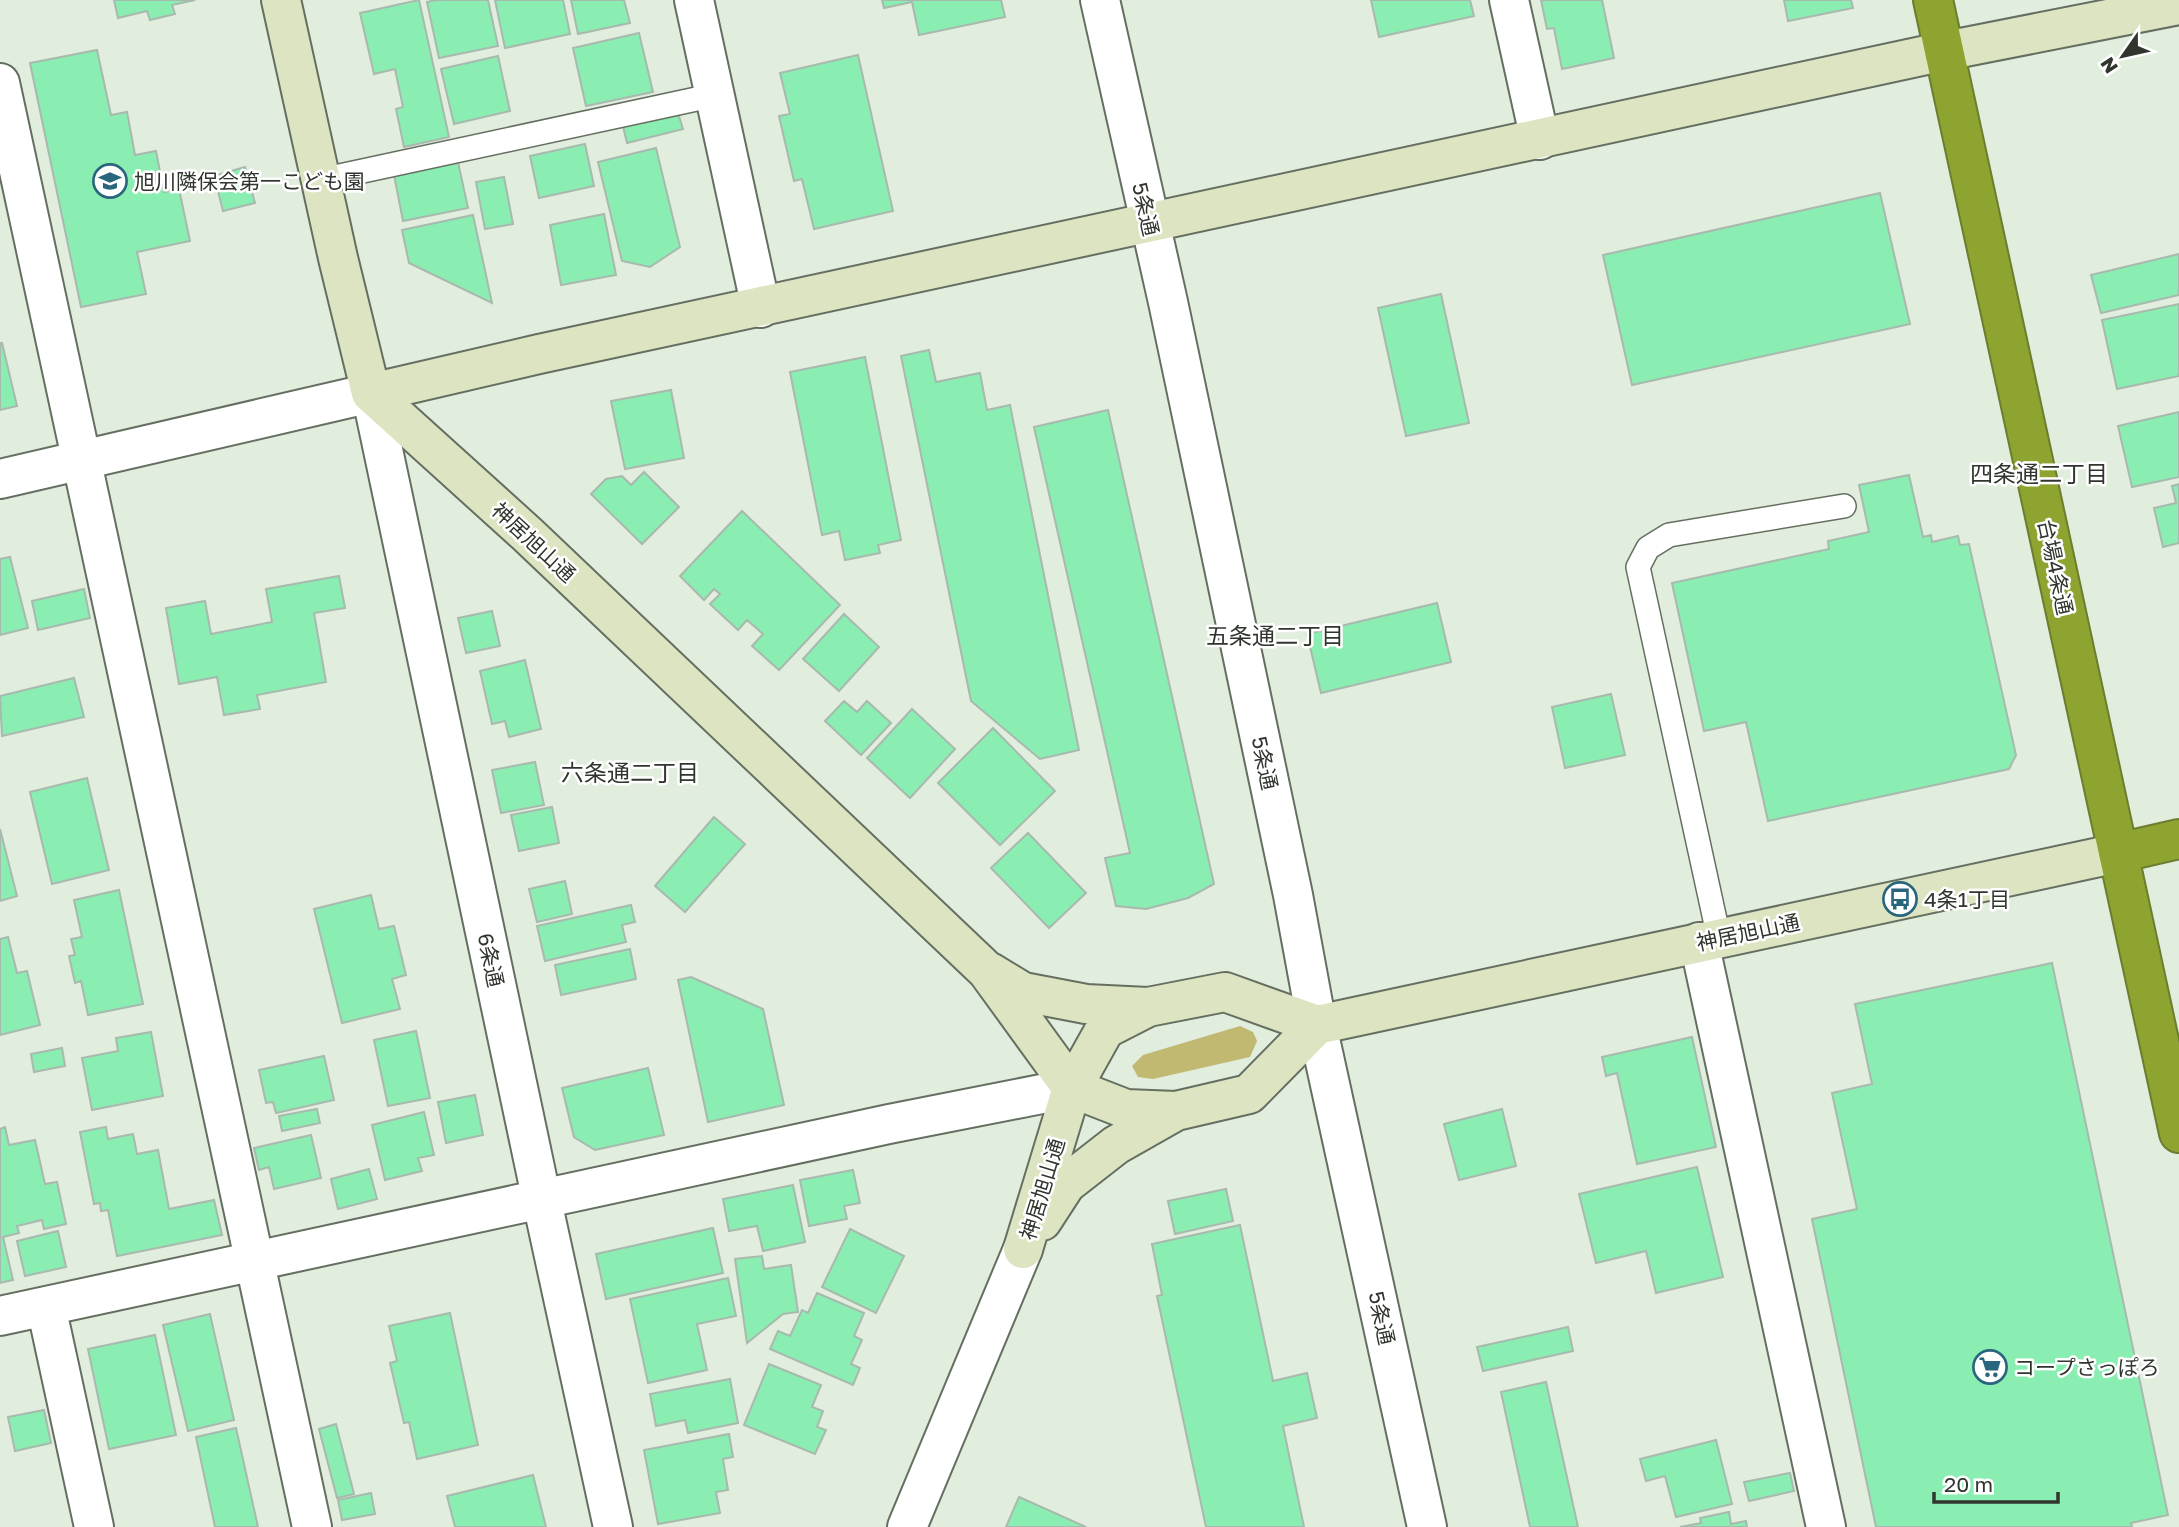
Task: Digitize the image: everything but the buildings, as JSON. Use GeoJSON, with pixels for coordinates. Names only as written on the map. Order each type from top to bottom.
{"type":"FeatureCollection","features":[{"type":"Feature","properties":{"kind":"highway","name":"台場4条通"},"geometry":{"type":"LineString","coordinates":[[1933,0],[2179,1133]]}},
{"type":"Feature","properties":{"kind":"highway","name":"神居旭山通"},"geometry":{"type":"LineString","coordinates":[[2118,853],[2179,839]]}},
{"type":"Feature","properties":{"kind":"street"},"geometry":{"type":"LineString","coordinates":[[281,0],[371,393]]}},
{"type":"Feature","properties":{"kind":"street"},"geometry":{"type":"LineString","coordinates":[[694,0],[761,308]]}},
{"type":"Feature","properties":{"kind":"street","name":"5条通"},"geometry":{"type":"LineString","coordinates":[[1100,0],[1293,894],[1317,1025],[1427,1527]]}},
{"type":"Feature","properties":{"kind":"street"},"geometry":{"type":"LineString","coordinates":[[1509,0],[1540,140]]}},
{"type":"Feature","properties":{"kind":"street"},"geometry":{"type":"LineString","coordinates":[[0,478],[761,308],[1945,51],[2179,5]]}},
{"type":"Feature","properties":{"kind":"street"},"geometry":{"type":"LineString","coordinates":[[0,83],[312,1527]]}},
{"type":"Feature","properties":{"kind":"street","name":"神居旭山通"},"geometry":{"type":"LineString","coordinates":[[371,393],[527,534],[987,971],[1072,1088],[1126,1109],[1176,1111],[1249,1094],[1317,1025]]}},
{"type":"Feature","properties":{"kind":"street","name":"6条通"},"geometry":{"type":"LineString","coordinates":[[371,393],[613,1527]]}},
{"type":"Feature","properties":{"kind":"street","name":"神居旭山通"},"geometry":{"type":"LineString","coordinates":[[987,971],[1023,992],[1086,1004],[1149,1007],[1225,992],[1317,1025],[2118,853]]}},
{"type":"Feature","properties":{"kind":"street"},"geometry":{"type":"LineString","coordinates":[[1709,940],[1826,1527]]}},
{"type":"Feature","properties":{"kind":"street","name":"神居旭山通"},"geometry":{"type":"LineString","coordinates":[[1023,1250],[1072,1088],[1105,1029],[1149,1007]]}},
{"type":"Feature","properties":{"kind":"street"},"geometry":{"type":"LineString","coordinates":[[0,1316],[889,1124],[1072,1088]]}},
{"type":"Feature","properties":{"kind":"street","name":"神居旭山通"},"geometry":{"type":"LineString","coordinates":[[1023,1250],[1066,1184],[1116,1145],[1176,1111]]}},
{"type":"Feature","properties":{"kind":"street"},"geometry":{"type":"LineString","coordinates":[[907,1527],[1023,1250]]}},
{"type":"Feature","properties":{"kind":"street"},"geometry":{"type":"LineString","coordinates":[[46,1306],[94,1527]]}},
{"type":"Feature","properties":{"kind":"lane"},"geometry":{"type":"LineString","coordinates":[[321,180],[715,95]]}},
{"type":"Feature","properties":{"kind":"lane"},"geometry":{"type":"LineString","coordinates":[[1709,940],[1638,567],[1648,548],[1669,536],[1844,506]]}},
{"type":"Feature","properties":{"kind":"shaded area"},"geometry":{"type":"Polygon","coordinates":[[[1240,1026],[1253,1032],[1257,1041],[1250,1057],[1153,1079],[1138,1077],[1132,1066],[1143,1055],[1240,1026]]]}},
{"type":"Feature","properties":{"kind":"place","name":"旭川隣保会第一こども園"},"geometry":{"type":"Point","coordinates":[110,181]}},
{"type":"Feature","properties":{"kind":"place","name":"4条1丁目"},"geometry":{"type":"Point","coordinates":[1900,899]}},
{"type":"Feature","properties":{"kind":"place","name":"コープさっぽろ"},"geometry":{"type":"Point","coordinates":[1990,1367]}},
{"type":"Feature","properties":{"kind":"district","name":"四条通二丁目"},"geometry":{"type":"Point","coordinates":[2039,473]}},
{"type":"Feature","properties":{"kind":"district","name":"五条通二丁目"},"geometry":{"type":"Point","coordinates":[1275,635]}},
{"type":"Feature","properties":{"kind":"district","name":"六条通二丁目"},"geometry":{"type":"Point","coordinates":[630,772]}}]}
